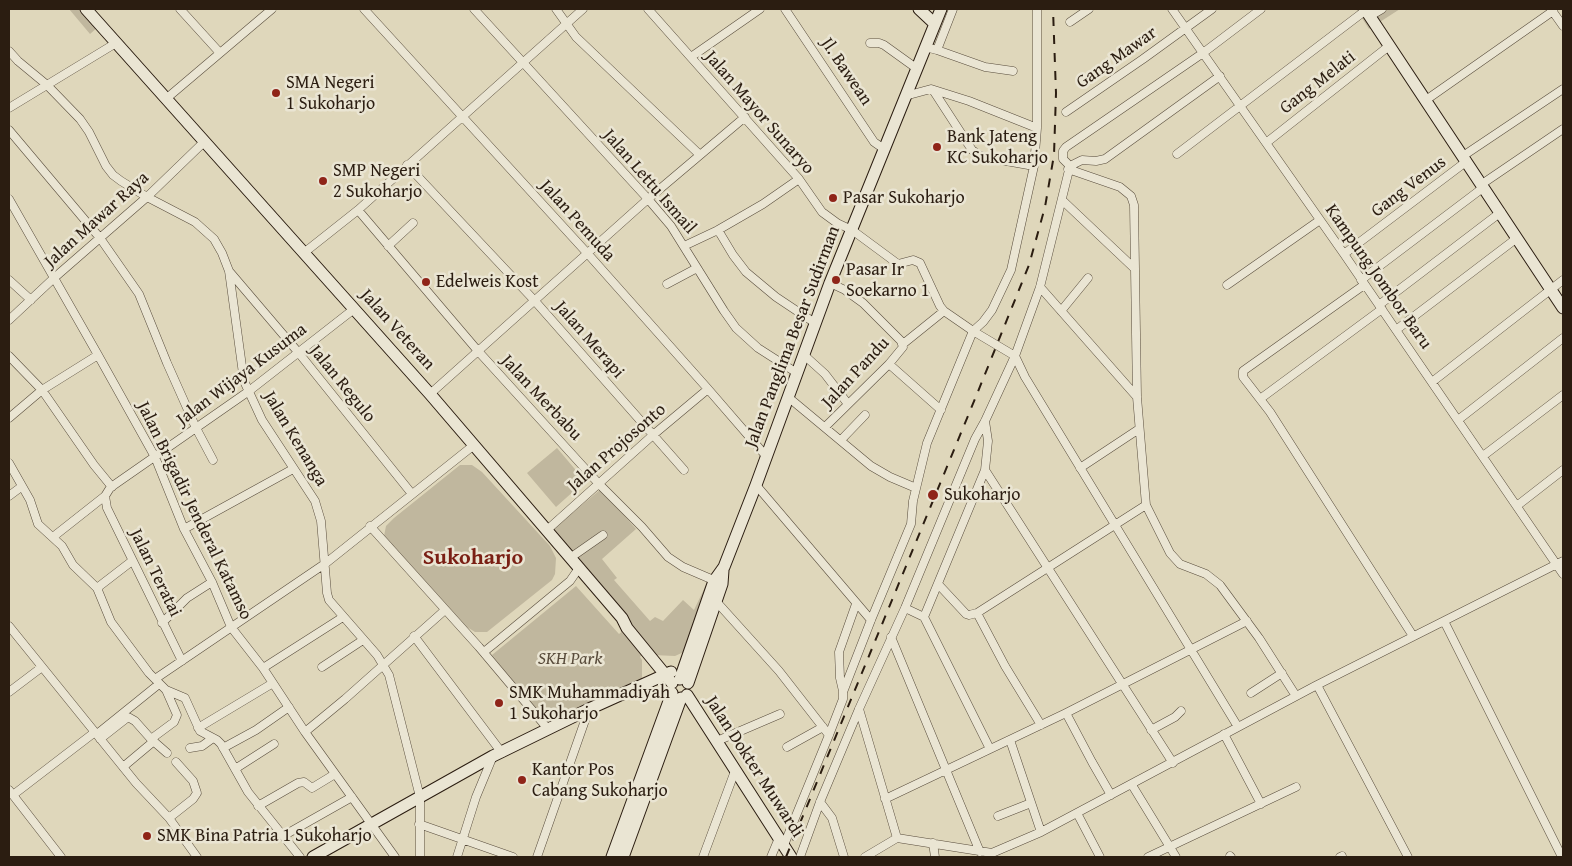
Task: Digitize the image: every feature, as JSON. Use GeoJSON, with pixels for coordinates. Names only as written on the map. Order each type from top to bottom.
{"type":"FeatureCollection","features":[{"type":"Feature","properties":{"kind":"main road","name":"Jalan Veteran"},"geometry":{"type":"LineString","coordinates":[[86,9],[430,394],[622,618],[627,628],[677,684]]}},
{"type":"Feature","properties":{"kind":"main road"},"geometry":{"type":"LineString","coordinates":[[919,9],[934,24]]}},
{"type":"Feature","properties":{"kind":"main road","name":"Jalan Panglima Besar Sudirman"},"geometry":{"type":"LineString","coordinates":[[677,684],[756,485],[830,283],[941,9]]}},
{"type":"Feature","properties":{"kind":"main road"},"geometry":{"type":"LineString","coordinates":[[1367,12],[1563,308]]}},
{"type":"Feature","properties":{"kind":"main road"},"geometry":{"type":"LineString","coordinates":[[313,857],[498,754],[589,709],[677,684]]}},
{"type":"Feature","properties":{"kind":"main road"},"geometry":{"type":"LineString","coordinates":[[612,857],[677,684]]}},
{"type":"Feature","properties":{"kind":"main road"},"geometry":{"type":"LineString","coordinates":[[623,857],[677,684]]}},
{"type":"Feature","properties":{"kind":"main road","name":"Jalan Dokter Muwardi"},"geometry":{"type":"LineString","coordinates":[[677,684],[717,741],[791,857]]}},
{"type":"Feature","properties":{"kind":"street"},"geometry":{"type":"LineString","coordinates":[[180,9],[220,53]]}},
{"type":"Feature","properties":{"kind":"street"},"geometry":{"type":"LineString","coordinates":[[167,98],[272,9]]}},
{"type":"Feature","properties":{"kind":"street","name":"Jalan Pemuda"},"geometry":{"type":"LineString","coordinates":[[364,9],[588,254],[766,456]]}},
{"type":"Feature","properties":{"kind":"street","name":"Jalan Lettu Ismail"},"geometry":{"type":"LineString","coordinates":[[474,9],[671,226],[736,328],[758,348],[797,373]]}},
{"type":"Feature","properties":{"kind":"street"},"geometry":{"type":"LineString","coordinates":[[556,9],[566,24],[589,49],[700,155]]}},
{"type":"Feature","properties":{"kind":"street"},"geometry":{"type":"LineString","coordinates":[[305,252],[358,210],[584,9]]}},
{"type":"Feature","properties":{"kind":"street","name":"Jalan Mayor Sunaryo"},"geometry":{"type":"LineString","coordinates":[[648,9],[799,179],[822,212],[836,223],[852,230],[898,264],[913,260],[920,263],[944,311]]}},
{"type":"Feature","properties":{"kind":"street"},"geometry":{"type":"LineString","coordinates":[[691,57],[760,9]]}},
{"type":"Feature","properties":{"kind":"street","name":"Jl. Bawean"},"geometry":{"type":"LineString","coordinates":[[785,9],[874,142],[884,150]]}},
{"type":"Feature","properties":{"kind":"street"},"geometry":{"type":"LineString","coordinates":[[937,50],[953,9]]}},
{"type":"Feature","properties":{"kind":"street"},"geometry":{"type":"LineString","coordinates":[[843,692],[911,524],[916,488],[928,443],[941,410],[973,331],[992,310],[1011,270],[1034,166],[1037,128],[1037,9]]}},
{"type":"Feature","properties":{"kind":"street"},"geometry":{"type":"LineString","coordinates":[[1070,22],[1089,9]]}},
{"type":"Feature","properties":{"kind":"street","name":"Kampung Jombor Baru"},"geometry":{"type":"LineString","coordinates":[[1172,9],[1483,456],[1561,563],[1563,574]]}},
{"type":"Feature","properties":{"kind":"street","name":"Gang Mawar"},"geometry":{"type":"LineString","coordinates":[[1066,112],[1212,9]]}},
{"type":"Feature","properties":{"kind":"street"},"geometry":{"type":"LineString","coordinates":[[1261,9],[1203,53],[1066,147],[1063,159],[1069,168],[1127,191],[1134,204],[1137,397],[1146,505],[1170,553],[1187,568],[1214,579],[1220,585],[1296,696]]}},
{"type":"Feature","properties":{"kind":"street"},"geometry":{"type":"LineString","coordinates":[[1177,154],[1239,105],[1367,12],[1382,9]]}},
{"type":"Feature","properties":{"kind":"street"},"geometry":{"type":"LineString","coordinates":[[1426,100],[1552,10],[1563,24]]}},
{"type":"Feature","properties":{"kind":"street"},"geometry":{"type":"LineString","coordinates":[[9,108],[116,43]]}},
{"type":"Feature","properties":{"kind":"street"},"geometry":{"type":"LineString","coordinates":[[870,43],[884,45],[916,68]]}},
{"type":"Feature","properties":{"kind":"street","name":"Gang Melati"},"geometry":{"type":"LineString","coordinates":[[1266,143],[1389,46]]}},
{"type":"Feature","properties":{"kind":"street"},"geometry":{"type":"LineString","coordinates":[[925,48],[937,50],[985,67],[1013,71]]}},
{"type":"Feature","properties":{"kind":"street","name":"Jalan Kenanga"},"geometry":{"type":"LineString","coordinates":[[9,51],[47,85],[80,119],[113,174],[147,197],[181,213],[204,229],[214,239],[229,271],[244,382],[262,420],[315,501],[321,521],[329,600],[383,664],[389,675],[420,797],[420,857]]}},
{"type":"Feature","properties":{"kind":"street"},"geometry":{"type":"LineString","coordinates":[[800,857],[820,802],[905,608],[975,439],[986,422],[1016,356],[1040,287],[1069,168],[1082,160],[1096,161],[1105,159],[1220,76]]}},
{"type":"Feature","properties":{"kind":"street","name":"Gang Venus"},"geometry":{"type":"LineString","coordinates":[[1344,254],[1465,159],[1563,89]]}},
{"type":"Feature","properties":{"kind":"street"},"geometry":{"type":"LineString","coordinates":[[905,96],[929,90],[969,101],[1037,128]]}},
{"type":"Feature","properties":{"kind":"street"},"geometry":{"type":"LineString","coordinates":[[929,90],[972,150],[979,155],[989,158],[1034,166]]}},
{"type":"Feature","properties":{"kind":"street"},"geometry":{"type":"LineString","coordinates":[[430,394],[648,199],[745,117]]}},
{"type":"Feature","properties":{"kind":"street"},"geometry":{"type":"LineString","coordinates":[[1413,636],[1278,424],[1244,380],[1243,371],[1362,282],[1483,185],[1563,129]]}},
{"type":"Feature","properties":{"kind":"street"},"geometry":{"type":"LineString","coordinates":[[9,130],[100,238],[139,294],[167,363],[196,428],[213,460]]}},
{"type":"Feature","properties":{"kind":"street","name":"Jalan Mawar Raya"},"geometry":{"type":"LineString","coordinates":[[9,320],[147,197],[205,141]]}},
{"type":"Feature","properties":{"kind":"street","name":"Jalan Merapi"},"geometry":{"type":"LineString","coordinates":[[407,165],[534,300],[684,470]]}},
{"type":"Feature","properties":{"kind":"street"},"geometry":{"type":"LineString","coordinates":[[684,246],[718,230],[799,179]]}},
{"type":"Feature","properties":{"kind":"street","name":"Jalan Brigadir Jenderal Katamso"},"geometry":{"type":"LineString","coordinates":[[9,200],[155,457],[184,529],[212,582],[231,627],[263,668],[305,732],[395,857]]}},
{"type":"Feature","properties":{"kind":"street"},"geometry":{"type":"LineString","coordinates":[[1062,200],[1134,268]]}},
{"type":"Feature","properties":{"kind":"street","name":"Jalan Merbabu"},"geometry":{"type":"LineString","coordinates":[[358,210],[478,351],[599,484],[668,556],[683,567],[718,583]]}},
{"type":"Feature","properties":{"kind":"street"},"geometry":{"type":"LineString","coordinates":[[1260,399],[1501,212]]}},
{"type":"Feature","properties":{"kind":"street"},"geometry":{"type":"LineString","coordinates":[[1227,285],[1320,220]]}},
{"type":"Feature","properties":{"kind":"street"},"geometry":{"type":"LineString","coordinates":[[388,246],[413,223]]}},
{"type":"Feature","properties":{"kind":"street"},"geometry":{"type":"LineString","coordinates":[[718,230],[746,272],[776,297],[815,323]]}},
{"type":"Feature","properties":{"kind":"street"},"geometry":{"type":"LineString","coordinates":[[1396,330],[1517,238]]}},
{"type":"Feature","properties":{"kind":"street"},"geometry":{"type":"LineString","coordinates":[[667,284],[698,268]]}},
{"type":"Feature","properties":{"kind":"street","name":"Jalan Regulo"},"geometry":{"type":"LineString","coordinates":[[229,271],[298,352],[412,494]]}},
{"type":"Feature","properties":{"kind":"street"},"geometry":{"type":"LineString","coordinates":[[1061,311],[1088,278]]}},
{"type":"Feature","properties":{"kind":"street"},"geometry":{"type":"LineString","coordinates":[[9,280],[31,300]]}},
{"type":"Feature","properties":{"kind":"street"},"geometry":{"type":"LineString","coordinates":[[1432,382],[1563,280]]}},
{"type":"Feature","properties":{"kind":"street","name":"Jalan Pandu"},"geometry":{"type":"LineString","coordinates":[[826,427],[889,364],[903,347],[903,344],[853,295],[830,283]]}},
{"type":"Feature","properties":{"kind":"street"},"geometry":{"type":"LineString","coordinates":[[1040,287],[1137,397]]}},
{"type":"Feature","properties":{"kind":"street","name":"Jalan Wijaya Kusuma"},"geometry":{"type":"LineString","coordinates":[[52,537],[105,496],[112,487],[249,391],[354,309]]}},
{"type":"Feature","properties":{"kind":"street"},"geometry":{"type":"LineString","coordinates":[[903,344],[944,311],[973,331],[1016,356],[1025,378],[1238,727]]}},
{"type":"Feature","properties":{"kind":"street"},"geometry":{"type":"LineString","coordinates":[[1458,420],[1563,338]]}},
{"type":"Feature","properties":{"kind":"street"},"geometry":{"type":"LineString","coordinates":[[9,418],[42,390],[98,355]]}},
{"type":"Feature","properties":{"kind":"street"},"geometry":{"type":"LineString","coordinates":[[804,355],[825,374],[848,404]]}},
{"type":"Feature","properties":{"kind":"street"},"geometry":{"type":"LineString","coordinates":[[9,356],[42,390],[94,465],[112,487]]}},
{"type":"Feature","properties":{"kind":"street"},"geometry":{"type":"LineString","coordinates":[[889,364],[941,410]]}},
{"type":"Feature","properties":{"kind":"street","name":"Jalan Projosonto"},"geometry":{"type":"LineString","coordinates":[[547,530],[653,435],[708,389]]}},
{"type":"Feature","properties":{"kind":"street"},"geometry":{"type":"LineString","coordinates":[[1483,456],[1563,395]]}},
{"type":"Feature","properties":{"kind":"street"},"geometry":{"type":"LineString","coordinates":[[788,397],[880,472],[916,488]]}},
{"type":"Feature","properties":{"kind":"street"},"geometry":{"type":"LineString","coordinates":[[841,440],[865,415]]}},
{"type":"Feature","properties":{"kind":"street"},"geometry":{"type":"LineString","coordinates":[[924,617],[985,470],[988,442],[986,422]]}},
{"type":"Feature","properties":{"kind":"street"},"geometry":{"type":"LineString","coordinates":[[1080,468],[1139,429]]}},
{"type":"Feature","properties":{"kind":"street"},"geometry":{"type":"LineString","coordinates":[[975,439],[982,436],[988,442]]}},
{"type":"Feature","properties":{"kind":"street"},"geometry":{"type":"LineString","coordinates":[[97,735],[182,661],[326,563],[370,526],[474,445]]}},
{"type":"Feature","properties":{"kind":"street"},"geometry":{"type":"LineString","coordinates":[[9,463],[30,500],[36,521],[67,552],[73,565],[97,588],[111,622],[157,681],[166,690],[185,698],[198,728],[203,734],[213,738],[223,748],[244,786],[258,806],[300,857]]}},
{"type":"Feature","properties":{"kind":"street"},"geometry":{"type":"LineString","coordinates":[[184,529],[293,469]]}},
{"type":"Feature","properties":{"kind":"street"},"geometry":{"type":"LineString","coordinates":[[985,470],[1173,763]]}},
{"type":"Feature","properties":{"kind":"street"},"geometry":{"type":"LineString","coordinates":[[1518,505],[1563,470]]}},
{"type":"Feature","properties":{"kind":"street"},"geometry":{"type":"LineString","coordinates":[[756,485],[871,620]]}},
{"type":"Feature","properties":{"kind":"street"},"geometry":{"type":"LineString","coordinates":[[9,496],[21,486]]}},
{"type":"Feature","properties":{"kind":"street","name":"Jalan Teratai"},"geometry":{"type":"LineString","coordinates":[[105,496],[107,508],[182,661]]}},
{"type":"Feature","properties":{"kind":"street"},"geometry":{"type":"LineString","coordinates":[[938,584],[966,614],[977,613],[1146,505]]}},
{"type":"Feature","properties":{"kind":"street"},"geometry":{"type":"LineString","coordinates":[[370,526],[484,652],[548,729]]}},
{"type":"Feature","properties":{"kind":"street"},"geometry":{"type":"LineString","coordinates":[[570,558],[603,535]]}},
{"type":"Feature","properties":{"kind":"street"},"geometry":{"type":"LineString","coordinates":[[97,588],[132,561]]}},
{"type":"Feature","properties":{"kind":"street"},"geometry":{"type":"LineString","coordinates":[[865,857],[897,838],[993,855],[1132,785],[1317,685],[1561,563]]}},
{"type":"Feature","properties":{"kind":"street"},"geometry":{"type":"LineString","coordinates":[[484,652],[582,571]]}},
{"type":"Feature","properties":{"kind":"street"},"geometry":{"type":"LineString","coordinates":[[162,623],[187,598],[212,582]]}},
{"type":"Feature","properties":{"kind":"street"},"geometry":{"type":"LineString","coordinates":[[713,597],[779,671],[829,735]]}},
{"type":"Feature","properties":{"kind":"street"},"geometry":{"type":"LineString","coordinates":[[771,857],[781,842],[843,699],[839,652],[856,604]]}},
{"type":"Feature","properties":{"kind":"street"},"geometry":{"type":"LineString","coordinates":[[905,608],[924,617],[990,750]]}},
{"type":"Feature","properties":{"kind":"street"},"geometry":{"type":"LineString","coordinates":[[305,732],[445,610]]}},
{"type":"Feature","properties":{"kind":"street"},"geometry":{"type":"LineString","coordinates":[[977,613],[1005,666],[1040,725]]}},
{"type":"Feature","properties":{"kind":"street"},"geometry":{"type":"LineString","coordinates":[[263,668],[343,617]]}},
{"type":"Feature","properties":{"kind":"street"},"geometry":{"type":"LineString","coordinates":[[886,799],[1066,713],[1246,621]]}},
{"type":"Feature","properties":{"kind":"street"},"geometry":{"type":"LineString","coordinates":[[1444,621],[1562,857]]}},
{"type":"Feature","properties":{"kind":"street"},"geometry":{"type":"LineString","coordinates":[[9,626],[136,783],[169,818],[197,857]]}},
{"type":"Feature","properties":{"kind":"street"},"geometry":{"type":"LineString","coordinates":[[414,636],[498,754],[476,797],[456,857]]}},
{"type":"Feature","properties":{"kind":"street"},"geometry":{"type":"LineString","coordinates":[[891,637],[980,852]]}},
{"type":"Feature","properties":{"kind":"street"},"geometry":{"type":"LineString","coordinates":[[322,667],[363,640]]}},
{"type":"Feature","properties":{"kind":"street"},"geometry":{"type":"LineString","coordinates":[[9,692],[42,667]]}},
{"type":"Feature","properties":{"kind":"street"},"geometry":{"type":"LineString","coordinates":[[1251,693],[1282,673]]}},
{"type":"Feature","properties":{"kind":"street"},"geometry":{"type":"LineString","coordinates":[[198,728],[273,683]]}},
{"type":"Feature","properties":{"kind":"street"},"geometry":{"type":"LineString","coordinates":[[1317,685],[1408,857]]}},
{"type":"Feature","properties":{"kind":"street"},"geometry":{"type":"LineString","coordinates":[[123,766],[174,722],[177,717],[166,690]]}},
{"type":"Feature","properties":{"kind":"street"},"geometry":{"type":"LineString","coordinates":[[223,748],[256,730],[289,707]]}},
{"type":"Feature","properties":{"kind":"street"},"geometry":{"type":"LineString","coordinates":[[537,857],[589,709]]}},
{"type":"Feature","properties":{"kind":"street"},"geometry":{"type":"LineString","coordinates":[[859,710],[897,838]]}},
{"type":"Feature","properties":{"kind":"street"},"geometry":{"type":"LineString","coordinates":[[1152,730],[1175,717],[1181,711]]}},
{"type":"Feature","properties":{"kind":"street"},"geometry":{"type":"LineString","coordinates":[[1066,713],[1111,795]]}},
{"type":"Feature","properties":{"kind":"street"},"geometry":{"type":"LineString","coordinates":[[717,741],[780,714]]}},
{"type":"Feature","properties":{"kind":"street"},"geometry":{"type":"LineString","coordinates":[[61,857],[11,792],[97,735],[130,717],[167,753]]}},
{"type":"Feature","properties":{"kind":"street"},"geometry":{"type":"LineString","coordinates":[[787,746],[823,727]]}},
{"type":"Feature","properties":{"kind":"street"},"geometry":{"type":"LineString","coordinates":[[1224,734],[1261,804]]}},
{"type":"Feature","properties":{"kind":"street"},"geometry":{"type":"LineString","coordinates":[[190,748],[202,746],[213,738]]}},
{"type":"Feature","properties":{"kind":"street"},"geometry":{"type":"LineString","coordinates":[[1010,740],[1041,832]]}},
{"type":"Feature","properties":{"kind":"street"},"geometry":{"type":"LineString","coordinates":[[235,769],[274,744]]}},
{"type":"Feature","properties":{"kind":"street"},"geometry":{"type":"LineString","coordinates":[[169,818],[193,799],[196,792],[193,781],[176,762]]}},
{"type":"Feature","properties":{"kind":"street"},"geometry":{"type":"LineString","coordinates":[[702,857],[735,771]]}},
{"type":"Feature","properties":{"kind":"street"},"geometry":{"type":"LineString","coordinates":[[258,806],[298,783],[304,782],[309,788],[312,788],[335,774]]}},
{"type":"Feature","properties":{"kind":"street"},"geometry":{"type":"LineString","coordinates":[[1132,785],[1176,857]]}},
{"type":"Feature","properties":{"kind":"street"},"geometry":{"type":"LineString","coordinates":[[1148,857],[1296,787]]}},
{"type":"Feature","properties":{"kind":"street"},"geometry":{"type":"LineString","coordinates":[[283,836],[352,797]]}},
{"type":"Feature","properties":{"kind":"street"},"geometry":{"type":"LineString","coordinates":[[820,802],[832,818],[844,857]]}},
{"type":"Feature","properties":{"kind":"street"},"geometry":{"type":"LineString","coordinates":[[998,816],[1031,803]]}},
{"type":"Feature","properties":{"kind":"street"},"geometry":{"type":"LineString","coordinates":[[1077,813],[1100,857]]}},
{"type":"Feature","properties":{"kind":"street"},"geometry":{"type":"LineString","coordinates":[[419,824],[514,857]]}},
{"type":"Feature","properties":{"kind":"street"},"geometry":{"type":"LineString","coordinates":[[933,844],[935,857]]}},
{"type":"Feature","properties":{"kind":"green space"},"geometry":{"type":"Polygon","coordinates":[[[69,9],[82,9],[98,27],[90,34],[69,9]]]}},
{"type":"Feature","properties":{"kind":"green space"},"geometry":{"type":"Polygon","coordinates":[[[1356,9],[1400,9],[1369,29],[1356,9]]]}},
{"type":"Feature","properties":{"kind":"green space"},"geometry":{"type":"Polygon","coordinates":[[[557,448],[585,481],[556,507],[527,473],[557,448]]]}},
{"type":"Feature","properties":{"kind":"green space"},"geometry":{"type":"Polygon","coordinates":[[[460,465],[472,465],[482,472],[550,546],[556,558],[555,574],[552,580],[487,632],[475,632],[467,627],[384,536],[386,526],[394,518],[460,465]]]}},
{"type":"Feature","properties":{"kind":"green space"},"geometry":{"type":"Polygon","coordinates":[[[601,489],[636,529],[602,559],[617,578],[614,580],[650,621],[655,617],[663,621],[683,600],[694,610],[706,585],[714,588],[686,651],[675,656],[653,655],[551,531],[601,489]]]}},
{"type":"Feature","properties":{"kind":"green space","name":"SKH Park"},"geometry":{"type":"Polygon","coordinates":[[[576,586],[619,634],[625,629],[644,653],[640,657],[642,660],[642,681],[550,728],[492,655],[576,586]]]}},
{"type":"Feature","properties":{"kind":"railway"},"geometry":{"type":"LineString","coordinates":[[786,857],[1029,265],[1045,207],[1054,155],[1056,93],[1053,9]]}},
{"type":"Feature","properties":{"kind":"place","name":"SMA Negeri 1 Sukoharjo"},"geometry":{"type":"Point","coordinates":[276,93]}},
{"type":"Feature","properties":{"kind":"place","name":"Bank Jateng KC Sukoharjo"},"geometry":{"type":"Point","coordinates":[937,147]}},
{"type":"Feature","properties":{"kind":"place","name":"SMP Negeri 2 Sukoharjo"},"geometry":{"type":"Point","coordinates":[323,181]}},
{"type":"Feature","properties":{"kind":"place","name":"Pasar Sukoharjo"},"geometry":{"type":"Point","coordinates":[833,198]}},
{"type":"Feature","properties":{"kind":"place","name":"Pasar Ir Soekarno 1"},"geometry":{"type":"Point","coordinates":[836,280]}},
{"type":"Feature","properties":{"kind":"place","name":"Edelweis Kost"},"geometry":{"type":"Point","coordinates":[426,282]}},
{"type":"Feature","properties":{"kind":"place","name":"Sukoharjo"},"geometry":{"type":"Point","coordinates":[933,495]}},
{"type":"Feature","properties":{"kind":"place","name":"SMK Muhammadiyah 1 Sukoharjo"},"geometry":{"type":"Point","coordinates":[499,703]}},
{"type":"Feature","properties":{"kind":"place","name":"Kantor Pos Cabang Sukoharjo"},"geometry":{"type":"Point","coordinates":[522,780]}},
{"type":"Feature","properties":{"kind":"place","name":"SMK Bina Patria 1 Sukoharjo"},"geometry":{"type":"Point","coordinates":[147,836]}},
{"type":"Feature","properties":{"kind":"district","name":"Sukoharjo"},"geometry":{"type":"Point","coordinates":[473,558]}}]}
